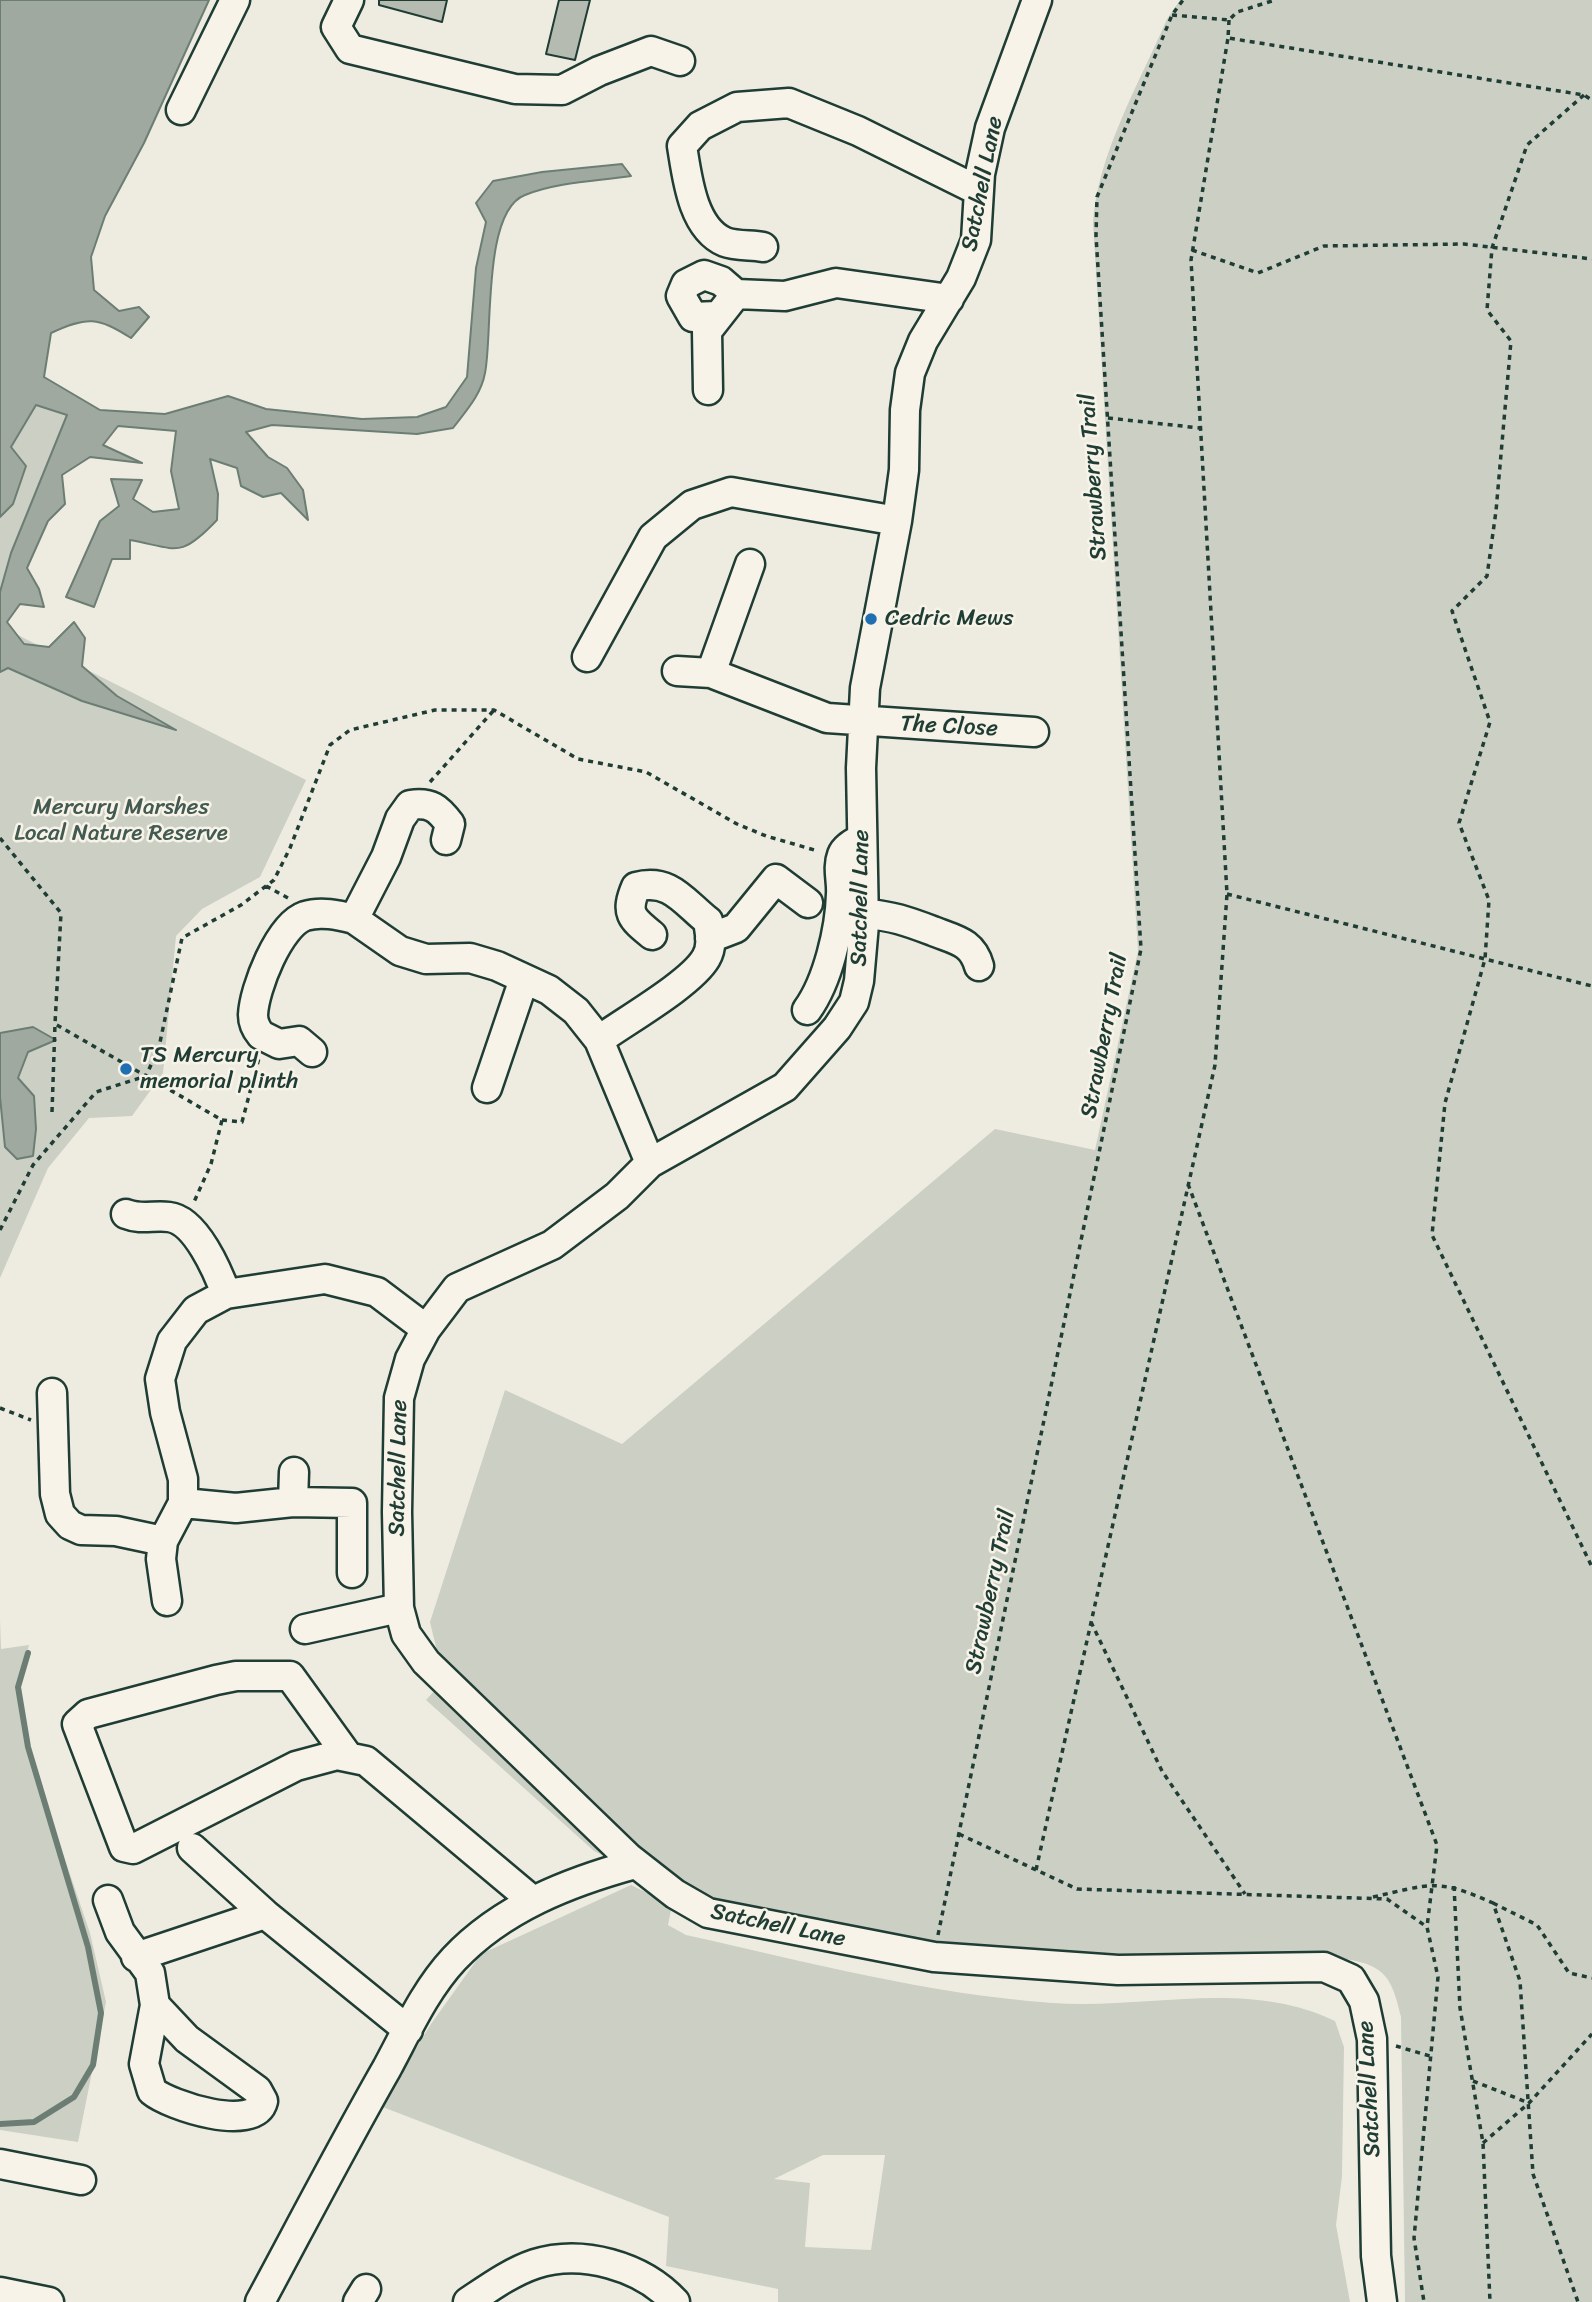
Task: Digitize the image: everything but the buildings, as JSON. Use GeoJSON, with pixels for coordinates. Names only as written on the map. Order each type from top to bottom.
{"type":"FeatureCollection","features":[{"type":"Feature","properties":{"kind":"street"},"geometry":{"type":"LineString","coordinates":[[181,110],[235,0]]}},
{"type":"Feature","properties":{"kind":"street"},"geometry":{"type":"LineString","coordinates":[[349,0],[336,27],[350,49],[515,89],[562,90],[599,71],[651,51],[680,61]]}},
{"type":"Feature","properties":{"kind":"street","name":"Satchell Lane"},"geometry":{"type":"LineString","coordinates":[[1037,0],[990,128],[979,191],[975,240],[961,278],[917,352],[910,373],[905,411],[904,470],[897,521],[865,688],[863,913],[857,993],[837,1028],[785,1087],[650,1163],[617,1196],[552,1245],[457,1288],[426,1329],[410,1359],[397,1407],[399,1608],[406,1634],[426,1662],[635,1864],[688,1903],[720,1917],[934,1956],[1118,1970],[1324,1967],[1351,1979],[1364,2001],[1372,2039],[1376,2256],[1382,2302]]}},
{"type":"Feature","properties":{"kind":"street"},"geometry":{"type":"LineString","coordinates":[[763,247],[724,242],[705,225],[690,190],[682,146],[699,126],[737,107],[789,103],[858,131],[979,191]]}},
{"type":"Feature","properties":{"kind":"street"},"geometry":{"type":"LineString","coordinates":[[717,316],[693,317],[681,296],[686,284],[704,275],[721,281],[736,294],[785,296],[836,283],[949,299]]}},
{"type":"Feature","properties":{"kind":"street"},"geometry":{"type":"LineString","coordinates":[[708,390],[707,331],[736,294]]}},
{"type":"Feature","properties":{"kind":"street"},"geometry":{"type":"LineString","coordinates":[[587,657],[653,537],[692,505],[731,492],[897,521]]}},
{"type":"Feature","properties":{"kind":"street"},"geometry":{"type":"LineString","coordinates":[[710,673],[750,564]]}},
{"type":"Feature","properties":{"kind":"street","name":"The Close"},"geometry":{"type":"LineString","coordinates":[[677,670],[710,673],[827,718],[863,723],[1034,732]]}},
{"type":"Feature","properties":{"kind":"street"},"geometry":{"type":"LineString","coordinates":[[354,919],[386,857],[400,819],[410,805],[425,803],[439,808],[456,830]]}},
{"type":"Feature","properties":{"kind":"street"},"geometry":{"type":"LineString","coordinates":[[807,1010],[825,978],[830,959],[842,895],[840,859],[845,849],[862,838]]}},
{"type":"Feature","properties":{"kind":"street"},"geometry":{"type":"LineString","coordinates":[[710,938],[736,928],[776,879],[808,903]]}},
{"type":"Feature","properties":{"kind":"street"},"geometry":{"type":"LineString","coordinates":[[598,1040],[676,987],[705,959],[710,938],[708,921],[669,888],[653,882],[636,887],[629,903],[633,920],[652,935]]}},
{"type":"Feature","properties":{"kind":"street"},"geometry":{"type":"LineString","coordinates":[[304,1039],[279,1044],[264,1039],[254,1024],[254,1009],[272,956],[283,934],[304,916],[331,913],[354,919],[400,951],[426,959],[470,958],[549,990],[576,1011],[598,1040],[650,1163]]}},
{"type":"Feature","properties":{"kind":"street"},"geometry":{"type":"LineString","coordinates":[[863,913],[916,922],[959,939],[976,955],[979,966]]}},
{"type":"Feature","properties":{"kind":"street"},"geometry":{"type":"LineString","coordinates":[[487,1088],[524,979]]}},
{"type":"Feature","properties":{"kind":"street"},"geometry":{"type":"LineString","coordinates":[[134,1224],[171,1217],[183,1222],[197,1238],[218,1272],[226,1294]]}},
{"type":"Feature","properties":{"kind":"street"},"geometry":{"type":"LineString","coordinates":[[167,1601],[161,1559],[163,1541],[183,1503],[183,1479],[165,1412],[160,1379],[172,1341],[196,1310],[226,1294],[325,1279],[377,1292],[426,1329]]}},
{"type":"Feature","properties":{"kind":"street"},"geometry":{"type":"LineString","coordinates":[[52,1394],[42,1425],[55,1494],[65,1521],[81,1530],[117,1531],[163,1541]]}},
{"type":"Feature","properties":{"kind":"street"},"geometry":{"type":"LineString","coordinates":[[293,1502],[294,1472]]}},
{"type":"Feature","properties":{"kind":"street"},"geometry":{"type":"LineString","coordinates":[[183,1503],[236,1508],[293,1502],[352,1503],[352,1573]]}},
{"type":"Feature","properties":{"kind":"street"},"geometry":{"type":"LineString","coordinates":[[305,1629],[399,1608]]}},
{"type":"Feature","properties":{"kind":"street"},"geometry":{"type":"LineString","coordinates":[[347,1755],[290,1676],[236,1676],[216,1679],[88,1714],[77,1724],[124,1847],[133,1849],[296,1766],[325,1757],[347,1755],[366,1761],[394,1782],[533,1901]]}},
{"type":"Feature","properties":{"kind":"street"},"geometry":{"type":"LineString","coordinates":[[192,1848],[265,1914],[408,2030]]}},
{"type":"Feature","properties":{"kind":"street"},"geometry":{"type":"LineString","coordinates":[[260,2302],[435,1982],[454,1959],[487,1930],[533,1901],[582,1879],[635,1864]]}},
{"type":"Feature","properties":{"kind":"street"},"geometry":{"type":"LineString","coordinates":[[108,1900],[120,1932],[149,1973],[155,2005],[144,2064],[152,2091],[183,2107],[245,2117],[256,2113],[262,2101],[257,2090],[187,2039],[155,2005]]}},
{"type":"Feature","properties":{"kind":"street"},"geometry":{"type":"LineString","coordinates":[[136,1958],[265,1914]]}},
{"type":"Feature","properties":{"kind":"street"},"geometry":{"type":"LineString","coordinates":[[0,2164],[81,2180]]}},
{"type":"Feature","properties":{"kind":"street"},"geometry":{"type":"LineString","coordinates":[[468,2302],[520,2270],[538,2263],[571,2258],[607,2263],[650,2279],[675,2302]]}},
{"type":"Feature","properties":{"kind":"street"},"geometry":{"type":"LineString","coordinates":[[0,2292],[49,2302]]}},
{"type":"Feature","properties":{"kind":"path","name":"Strawberry Trail"},"geometry":{"type":"LineString","coordinates":[[934,1956],[1141,949],[1096,236],[1097,197],[1172,15],[1183,0]]}},
{"type":"Feature","properties":{"kind":"path"},"geometry":{"type":"LineString","coordinates":[[1036,1870],[1215,1065],[1227,894],[1192,250],[1229,20],[1237,12],[1275,0]]}},
{"type":"Feature","properties":{"kind":"path"},"geometry":{"type":"LineString","coordinates":[[1172,15],[1229,20]]}},
{"type":"Feature","properties":{"kind":"path"},"geometry":{"type":"LineString","coordinates":[[1228,38],[1584,95],[1592,100]]}},
{"type":"Feature","properties":{"kind":"path"},"geometry":{"type":"LineString","coordinates":[[1584,95],[1527,145],[1492,248],[1487,310],[1511,341],[1496,511],[1487,576],[1452,611],[1490,722],[1459,823],[1489,900],[1485,959],[1445,1103],[1432,1235],[1592,1567]]}},
{"type":"Feature","properties":{"kind":"path"},"geometry":{"type":"LineString","coordinates":[[1192,250],[1258,273],[1324,246],[1464,244],[1592,259]]}},
{"type":"Feature","properties":{"kind":"path"},"geometry":{"type":"LineString","coordinates":[[1108,418],[1200,428]]}},
{"type":"Feature","properties":{"kind":"path"},"geometry":{"type":"LineString","coordinates":[[410,805],[494,710]]}},
{"type":"Feature","properties":{"kind":"path"},"geometry":{"type":"LineString","coordinates":[[0,838],[61,913],[52,1112]]}},
{"type":"Feature","properties":{"kind":"path"},"geometry":{"type":"LineString","coordinates":[[1227,894],[1592,986]]}},
{"type":"Feature","properties":{"kind":"path"},"geometry":{"type":"LineString","coordinates":[[55,1024],[222,1121],[242,1122],[264,1039]]}},
{"type":"Feature","properties":{"kind":"path"},"geometry":{"type":"LineString","coordinates":[[0,1230],[33,1166],[96,1092],[146,1076]]}},
{"type":"Feature","properties":{"kind":"path"},"geometry":{"type":"LineString","coordinates":[[183,1222],[211,1164],[222,1121]]}},
{"type":"Feature","properties":{"kind":"path"},"geometry":{"type":"LineString","coordinates":[[1188,1183],[1437,1844],[1427,1927]]}},
{"type":"Feature","properties":{"kind":"path"},"geometry":{"type":"LineString","coordinates":[[0,1408],[42,1425]]}},
{"type":"Feature","properties":{"kind":"path"},"geometry":{"type":"LineString","coordinates":[[1091,1621],[1162,1771],[1245,1894]]}},
{"type":"Feature","properties":{"kind":"path"},"geometry":{"type":"LineString","coordinates":[[1366,1898],[1433,1884],[1454,1886],[1537,1925],[1569,1973],[1592,1978]]}},
{"type":"Feature","properties":{"kind":"path"},"geometry":{"type":"LineString","coordinates":[[1454,1886],[1460,2008],[1483,2143],[1490,2302]]}},
{"type":"Feature","properties":{"kind":"path"},"geometry":{"type":"LineString","coordinates":[[1493,1903],[1521,1981],[1533,2174],[1578,2302]]}},
{"type":"Feature","properties":{"kind":"path"},"geometry":{"type":"LineString","coordinates":[[1483,2143],[1529,2103],[1592,2034]]}},
{"type":"Feature","properties":{"kind":"path"},"geometry":{"type":"LineString","coordinates":[[1372,2039],[1430,2056]]}},
{"type":"Feature","properties":{"kind":"path"},"geometry":{"type":"LineString","coordinates":[[1473,2081],[1529,2103]]}},
{"type":"Feature","properties":{"kind":"green space"},"geometry":{"type":"Polygon","coordinates":[[[1180,0],[1592,0],[1592,2302],[1405,2302],[1401,2017],[1390,1984],[1385,1976],[1370,1965],[1345,1959],[1123,1964],[929,1948],[706,1902],[629,1858],[606,1857],[594,1851],[426,1700],[444,1680],[430,1622],[505,1390],[622,1444],[995,1129],[1095,1150],[1138,951],[1093,223],[1102,171],[1121,119],[1167,19],[1180,0]]]}},
{"type":"Feature","properties":{"kind":"green space"},"geometry":{"type":"Polygon","coordinates":[[[36,405],[67,415],[11,553],[0,592],[0,517],[13,503],[11,447],[36,405]]]}},
{"type":"Feature","properties":{"kind":"green space","name":"Mercury Marshes Local Nature Reserve"},"geometry":{"type":"Polygon","coordinates":[[[0,626],[306,780],[260,877],[202,909],[176,936],[163,1073],[132,1116],[89,1118],[48,1168],[0,1278],[0,626]]]}},
{"type":"Feature","properties":{"kind":"green space"},"geometry":{"type":"Polygon","coordinates":[[[0,1619],[1,1649],[29,1645],[18,1687],[36,1774],[90,1933],[106,2002],[78,2142],[0,2130],[0,1619]]]}},
{"type":"Feature","properties":{"kind":"green space"},"geometry":{"type":"Polygon","coordinates":[[[631,1885],[672,1905],[668,1925],[686,1935],[914,1985],[1052,2003],[1231,1998],[1301,2008],[1335,2021],[1344,2047],[1342,2176],[1336,2225],[1350,2302],[778,2302],[778,2289],[666,2266],[669,2217],[380,2106],[431,2024],[481,1954],[631,1885]],[[823,2155],[774,2179],[810,2183],[805,2247],[871,2250],[885,2155],[823,2155]]]}},
{"type":"Feature","properties":{"kind":"shaded area"},"geometry":{"type":"Polygon","coordinates":[[[0,0],[209,0],[144,143],[105,216],[91,257],[94,290],[119,311],[139,307],[149,317],[131,338],[110,326],[92,321],[74,324],[51,333],[44,377],[100,410],[165,414],[228,396],[266,409],[362,419],[417,417],[446,407],[467,377],[476,268],[486,222],[476,203],[493,181],[542,172],[622,164],[631,176],[550,187],[525,195],[511,206],[502,224],[496,249],[483,381],[453,428],[417,434],[272,425],[246,432],[268,457],[287,468],[303,490],[308,520],[281,493],[263,497],[241,486],[237,468],[210,459],[218,494],[217,520],[195,541],[178,548],[130,540],[130,559],[112,559],[94,607],[66,597],[100,521],[119,506],[111,479],[142,480],[133,499],[153,512],[179,509],[171,471],[176,431],[118,426],[103,445],[142,463],[90,457],[62,475],[65,504],[48,521],[27,568],[39,589],[44,607],[20,604],[7,622],[24,644],[49,647],[74,622],[85,638],[82,666],[117,696],[176,730],[82,701],[8,668],[0,672],[0,592],[11,553],[67,415],[36,405],[11,447],[26,466],[13,504],[0,517],[0,0]]]}},
{"type":"Feature","properties":{"kind":"shaded area"},"geometry":{"type":"Polygon","coordinates":[[[33,1027],[56,1040],[28,1052],[18,1078],[34,1096],[36,1129],[33,1156],[17,1159],[5,1147],[0,1097],[0,1033],[33,1027]]]}},
{"type":"Feature","properties":{"kind":"waterway"},"geometry":{"type":"LineString","coordinates":[[0,2124],[34,2122],[74,2097],[93,2065],[101,2013],[88,1947],[28,1747],[18,1687],[28,1653]]}},
{"type":"Feature","properties":{"kind":"place","name":"Cedric Mews"},"geometry":{"type":"Point","coordinates":[871,619]}},
{"type":"Feature","properties":{"kind":"place","name":"TS Mercury memorial plinth"},"geometry":{"type":"Point","coordinates":[126,1069]}}]}
